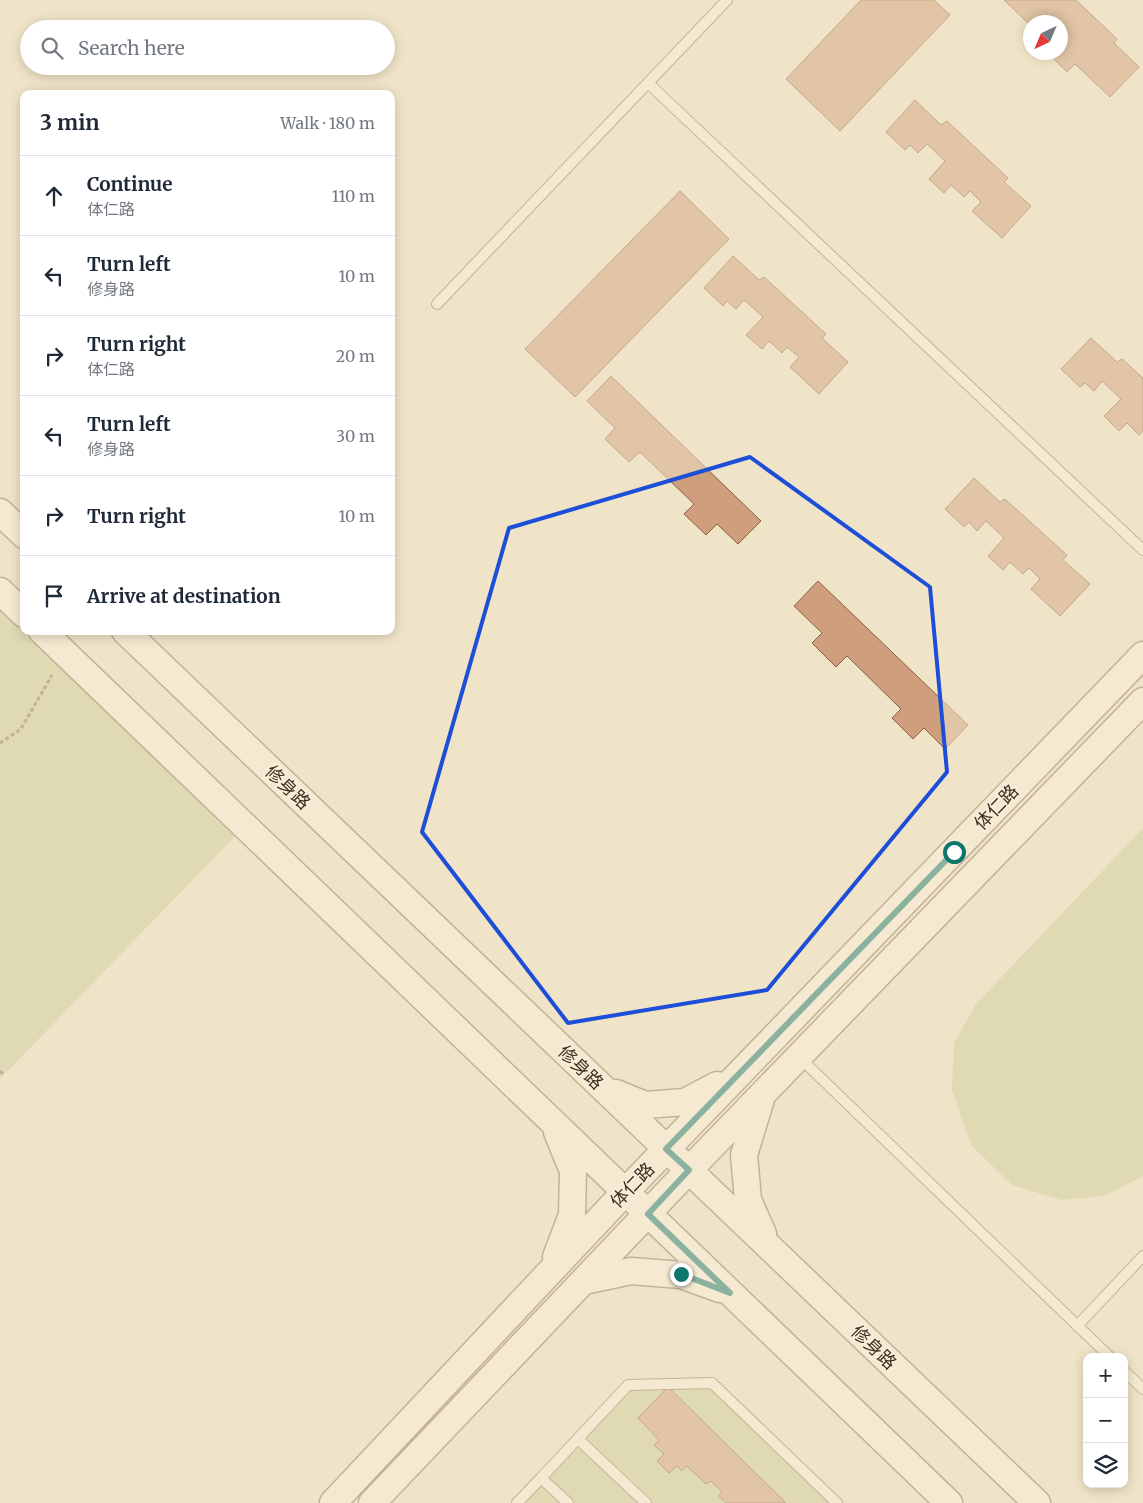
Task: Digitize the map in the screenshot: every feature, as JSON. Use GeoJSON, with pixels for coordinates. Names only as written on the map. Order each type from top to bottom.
{"type":"FeatureCollection","features":[{"type":"Feature","properties":{"kind":"street"},"geometry":{"type":"LineString","coordinates":[[0,512],[20,531]]}},
{"type":"Feature","properties":{"kind":"street"},"geometry":{"type":"LineString","coordinates":[[0,591],[20,610]]}},
{"type":"Feature","properties":{"kind":"street"},"geometry":{"type":"LineString","coordinates":[[46,635],[949,1503]]}},
{"type":"Feature","properties":{"kind":"street","name":"修身路"},"geometry":{"type":"LineString","coordinates":[[129,635],[1037,1503]]}},
{"type":"Feature","properties":{"kind":"street","name":"体仁路"},"geometry":{"type":"LineString","coordinates":[[332,1503],[552,1268],[1143,655]]}},
{"type":"Feature","properties":{"kind":"street","name":"体仁路"},"geometry":{"type":"LineString","coordinates":[[372,1503],[689,1170],[1143,700]]}},
{"type":"Feature","properties":{"kind":"street"},"geometry":{"type":"LineString","coordinates":[[602,1087],[645,1105],[685,1102],[740,1073]]}},
{"type":"Feature","properties":{"kind":"street"},"geometry":{"type":"LineString","coordinates":[[763,1094],[744,1155],[748,1200],[768,1246]]}},
{"type":"Feature","properties":{"kind":"street"},"geometry":{"type":"LineString","coordinates":[[552,1268],[572,1215],[573,1171],[553,1122]]}},
{"type":"Feature","properties":{"kind":"street"},"geometry":{"type":"LineString","coordinates":[[584,1281],[631,1271],[681,1274],[730,1293]]}},
{"type":"Feature","properties":{"kind":"lane"},"geometry":{"type":"LineString","coordinates":[[437,304],[727,0]]}},
{"type":"Feature","properties":{"kind":"lane"},"geometry":{"type":"LineString","coordinates":[[648,83],[1143,550]]}},
{"type":"Feature","properties":{"kind":"lane"},"geometry":{"type":"LineString","coordinates":[[799,1057],[1106,1353]]}},
{"type":"Feature","properties":{"kind":"lane"},"geometry":{"type":"LineString","coordinates":[[1077,1326],[1143,1256]]}},
{"type":"Feature","properties":{"kind":"lane"},"geometry":{"type":"LineString","coordinates":[[1128,1375],[1143,1389]]}},
{"type":"Feature","properties":{"kind":"lane"},"geometry":{"type":"LineString","coordinates":[[517,1503],[628,1385],[712,1383],[837,1503]]}},
{"type":"Feature","properties":{"kind":"lane"},"geometry":{"type":"LineString","coordinates":[[578,1438],[646,1503]]}},
{"type":"Feature","properties":{"kind":"lane"},"geometry":{"type":"LineString","coordinates":[[542,1478],[568,1503]]}},
{"type":"Feature","properties":{"kind":"path"},"geometry":{"type":"LineString","coordinates":[[0,743],[21,729],[65,653]]}},
{"type":"Feature","properties":{"kind":"highlighted area"},"geometry":{"type":"Polygon","coordinates":[[[750,457],[930,587],[947,772],[767,990],[568,1023],[422,832],[509,528],[750,457]]]}},
{"type":"Feature","properties":{"kind":"green space"},"geometry":{"type":"Polygon","coordinates":[[[0,591],[20,609],[20,635],[46,635],[245,826],[0,1079],[0,591]]]}},
{"type":"Feature","properties":{"kind":"green space"},"geometry":{"type":"Polygon","coordinates":[[[1143,828],[1143,1176],[1104,1196],[1061,1200],[1012,1185],[971,1145],[952,1089],[954,1043],[976,1004],[1143,828]]]}},
{"type":"Feature","properties":{"kind":"green space"},"geometry":{"type":"Polygon","coordinates":[[[712,1383],[837,1503],[516,1503],[628,1385],[712,1383]]]}},
{"type":"Feature","properties":{"kind":"building"},"geometry":{"type":"Polygon","coordinates":[[[861,0],[934,0],[950,15],[840,131],[786,79],[861,0]]]}},
{"type":"Feature","properties":{"kind":"building"},"geometry":{"type":"Polygon","coordinates":[[[1004,0],[1076,0],[1117,39],[1114,43],[1139,67],[1110,97],[1075,64],[1067,72],[1055,60],[1068,60],[1068,15],[1023,15],[1023,18],[1004,0]]]}},
{"type":"Feature","properties":{"kind":"building"},"geometry":{"type":"Polygon","coordinates":[[[915,100],[941,125],[947,121],[1008,178],[1004,182],[1031,206],[1002,238],[972,211],[981,202],[970,191],[964,197],[951,185],[944,193],[929,179],[945,161],[927,144],[918,153],[910,145],[905,150],[886,132],[915,100]]]}},
{"type":"Feature","properties":{"kind":"building"},"geometry":{"type":"Polygon","coordinates":[[[680,191],[729,239],[575,397],[525,349],[680,191]]]}},
{"type":"Feature","properties":{"kind":"building"},"geometry":{"type":"Polygon","coordinates":[[[733,256],[759,280],[764,277],[826,334],[822,338],[848,362],[819,394],[790,367],[799,357],[787,347],[782,353],[769,341],[762,349],[746,335],[763,317],[744,300],[736,309],[727,301],[723,306],[704,288],[733,256]]]}},
{"type":"Feature","properties":{"kind":"building"},"geometry":{"type":"Polygon","coordinates":[[[1091,338],[1117,362],[1122,359],[1143,378],[1143,431],[1139,435],[1127,423],[1119,431],[1104,416],[1121,399],[1102,381],[1094,391],[1085,383],[1080,387],[1061,369],[1091,338]]]}},
{"type":"Feature","properties":{"kind":"building"},"geometry":{"type":"Polygon","coordinates":[[[611,376],[761,521],[738,544],[717,524],[706,535],[684,514],[694,504],[640,452],[629,462],[605,439],[615,428],[587,401],[611,376]]]}},
{"type":"Feature","properties":{"kind":"building"},"geometry":{"type":"Polygon","coordinates":[[[974,478],[1000,502],[1005,499],[1067,555],[1063,560],[1090,584],[1060,616],[1031,589],[1040,579],[1029,568],[1023,574],[1010,562],[1003,570],[988,556],[1004,538],[986,521],[977,531],[969,522],[964,527],[945,509],[974,478]]]}},
{"type":"Feature","properties":{"kind":"building"},"geometry":{"type":"Polygon","coordinates":[[[818,581],[968,725],[945,749],[924,728],[913,739],[892,718],[901,709],[847,656],[836,667],[812,643],[822,633],[794,606],[818,581]]]}},
{"type":"Feature","properties":{"kind":"building"},"geometry":{"type":"Polygon","coordinates":[[[668,1387],[786,1503],[726,1503],[719,1496],[722,1492],[711,1481],[706,1484],[687,1466],[682,1471],[677,1466],[669,1473],[657,1461],[664,1454],[654,1445],[659,1440],[638,1418],[668,1387]]]}},
{"type":"Feature","properties":{"kind":"route"},"geometry":{"type":"LineString","coordinates":[[681,1274],[730,1293],[648,1214],[689,1170],[666,1149],[954,852]]}}]}
